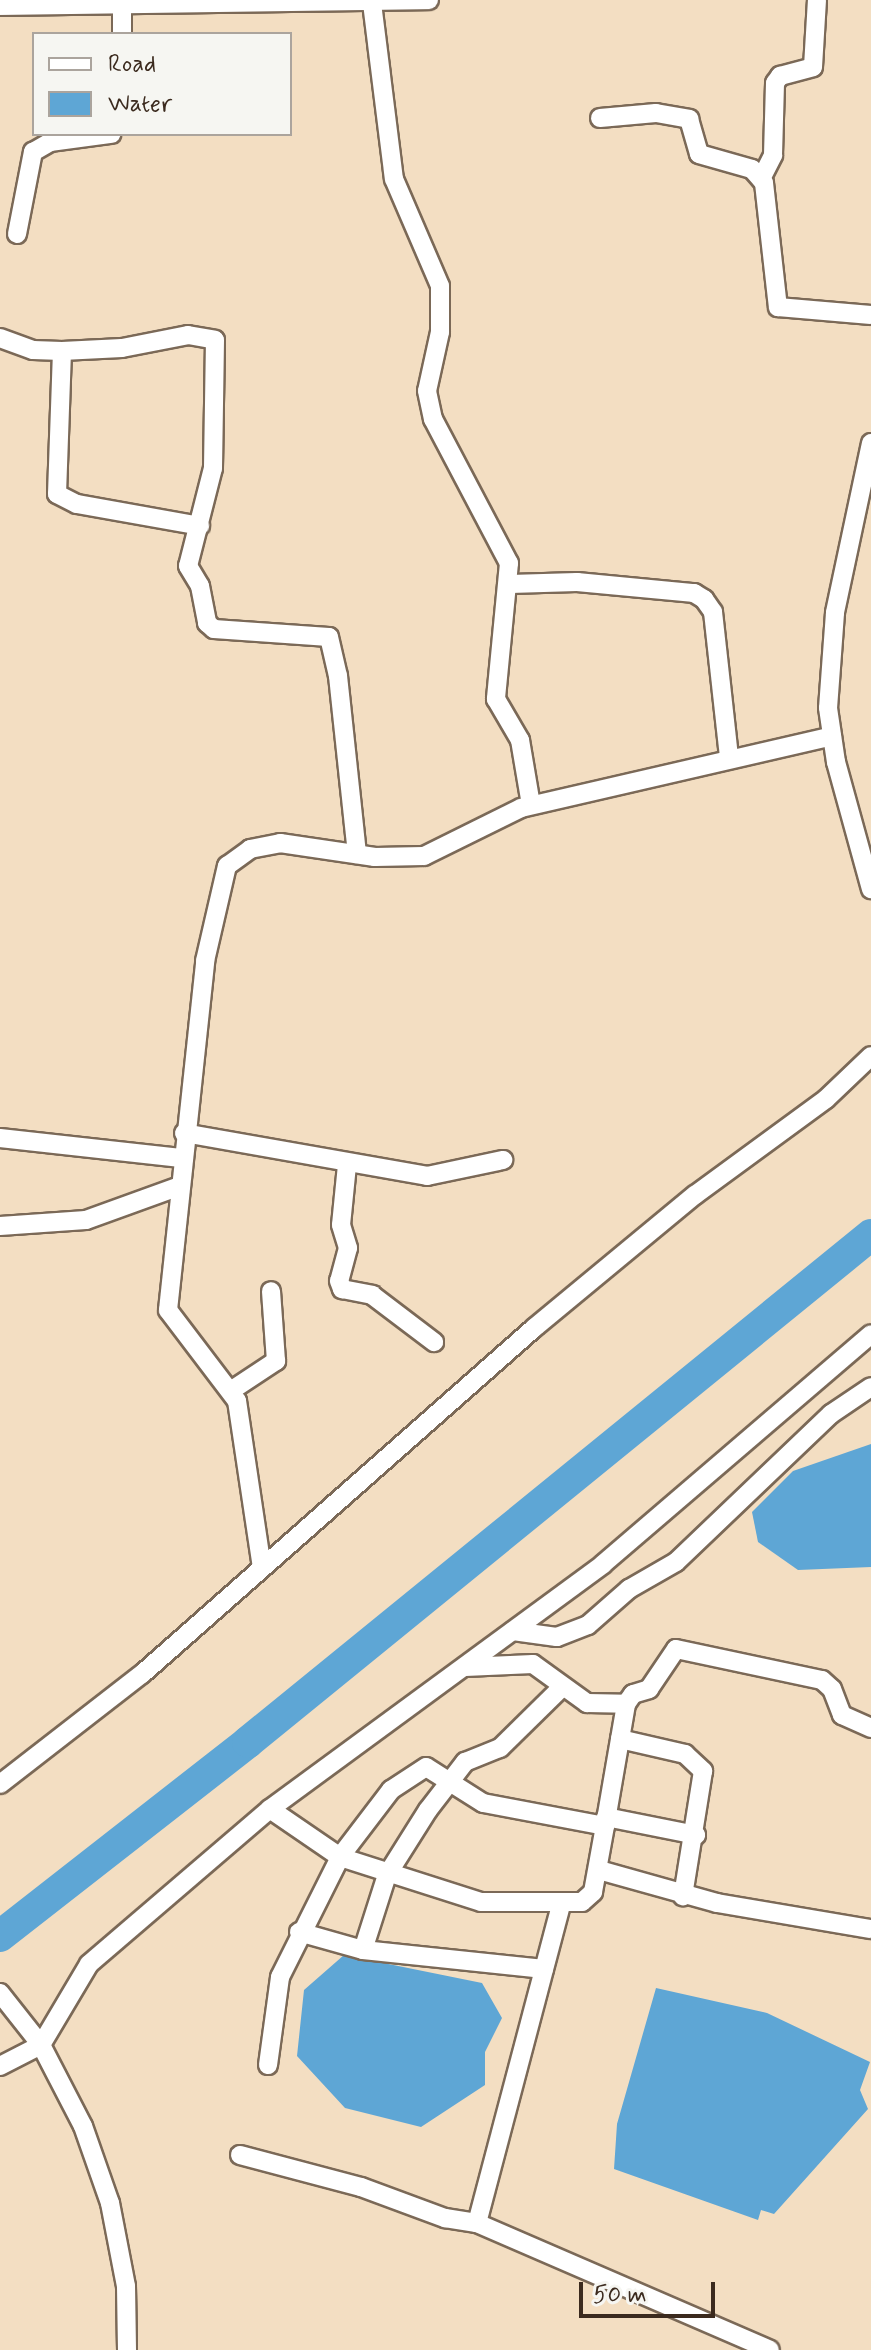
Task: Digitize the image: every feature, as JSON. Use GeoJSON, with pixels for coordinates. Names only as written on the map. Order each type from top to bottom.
{"type":"FeatureCollection","features":[{"type":"Feature","properties":{"kind":"street"},"geometry":{"type":"LineString","coordinates":[[5,8],[429,0]]}},
{"type":"Feature","properties":{"kind":"street"},"geometry":{"type":"LineString","coordinates":[[761,179],[773,155],[775,83],[780,76],[813,67],[817,0]]}},
{"type":"Feature","properties":{"kind":"street"},"geometry":{"type":"LineString","coordinates":[[372,3],[394,179],[440,286],[440,332],[427,391],[433,419],[480,514],[501,542],[510,584],[496,699],[520,740],[531,805]]}},
{"type":"Feature","properties":{"kind":"street"},"geometry":{"type":"LineString","coordinates":[[122,7],[122,32]]}},
{"type":"Feature","properties":{"kind":"street"},"geometry":{"type":"LineString","coordinates":[[600,118],[656,113],[689,119],[699,154],[752,169],[761,179],[767,197],[773,296],[778,307],[871,315]]}},
{"type":"Feature","properties":{"kind":"street"},"geometry":{"type":"LineString","coordinates":[[17,234],[33,152],[50,142],[96,136]]}},
{"type":"Feature","properties":{"kind":"street"},"geometry":{"type":"LineString","coordinates":[[0,338],[33,350],[62,351],[122,348],[188,335],[215,340],[213,468],[188,566],[200,586],[207,623],[231,633],[321,632],[329,637],[338,676],[357,854]]}},
{"type":"Feature","properties":{"kind":"street"},"geometry":{"type":"LineString","coordinates":[[62,351],[57,494],[77,504],[200,526]]}},
{"type":"Feature","properties":{"kind":"street"},"geometry":{"type":"LineString","coordinates":[[871,443],[835,613],[828,708],[832,736],[871,889]]}},
{"type":"Feature","properties":{"kind":"street"},"geometry":{"type":"LineString","coordinates":[[510,584],[577,582],[684,591],[704,599],[713,612],[729,757]]}},
{"type":"Feature","properties":{"kind":"street"},"geometry":{"type":"LineString","coordinates":[[262,1568],[243,1423],[232,1390],[168,1310],[177,1187],[205,961],[227,866],[250,849],[280,843],[357,854],[424,856],[491,819],[531,805],[729,757],[832,736]]}},
{"type":"Feature","properties":{"kind":"street"},"geometry":{"type":"LineString","coordinates":[[0,1784],[142,1674],[545,1319],[695,1195],[826,1099],[871,1056]]}},
{"type":"Feature","properties":{"kind":"street"},"geometry":{"type":"LineString","coordinates":[[184,1133],[347,1165],[440,1176],[469,1163],[503,1160]]}},
{"type":"Feature","properties":{"kind":"street"},"geometry":{"type":"LineString","coordinates":[[0,1138],[181,1158]]}},
{"type":"Feature","properties":{"kind":"street"},"geometry":{"type":"LineString","coordinates":[[347,1165],[341,1225],[348,1248],[339,1281],[342,1289],[372,1295],[434,1342]]}},
{"type":"Feature","properties":{"kind":"street"},"geometry":{"type":"LineString","coordinates":[[0,1226],[86,1220],[177,1187]]}},
{"type":"Feature","properties":{"kind":"street"},"geometry":{"type":"LineString","coordinates":[[232,1390],[276,1361],[271,1291]]}},
{"type":"Feature","properties":{"kind":"street"},"geometry":{"type":"LineString","coordinates":[[0,2066],[41,2045],[89,1964],[270,1809],[603,1564],[871,1334]]}},
{"type":"Feature","properties":{"kind":"street"},"geometry":{"type":"LineString","coordinates":[[513,1631],[557,1637],[588,1625],[629,1589],[676,1562],[831,1414],[871,1387]]}},
{"type":"Feature","properties":{"kind":"street"},"geometry":{"type":"LineString","coordinates":[[270,1809],[340,1857],[387,1875],[481,1902],[561,1904],[589,1898],[599,1870],[626,1704],[633,1694],[649,1689],[672,1651],[681,1648],[760,1671],[822,1680],[832,1689],[842,1715],[871,1728]]}},
{"type":"Feature","properties":{"kind":"street"},"geometry":{"type":"LineString","coordinates":[[462,1668],[533,1664],[547,1670],[562,1687],[587,1703],[626,1704]]}},
{"type":"Feature","properties":{"kind":"street"},"geometry":{"type":"LineString","coordinates":[[363,1950],[387,1875],[451,1780],[465,1762],[500,1748],[562,1687]]}},
{"type":"Feature","properties":{"kind":"street"},"geometry":{"type":"LineString","coordinates":[[620,1739],[697,1761],[705,1785],[683,1896]]}},
{"type":"Feature","properties":{"kind":"street"},"geometry":{"type":"LineString","coordinates":[[268,2065],[280,1977],[299,1932],[340,1857],[371,1812],[415,1770],[436,1769],[483,1803],[696,1835]]}},
{"type":"Feature","properties":{"kind":"street"},"geometry":{"type":"LineString","coordinates":[[599,1870],[683,1896],[871,1927]]}},
{"type":"Feature","properties":{"kind":"street"},"geometry":{"type":"LineString","coordinates":[[477,2223],[561,1904]]}},
{"type":"Feature","properties":{"kind":"street"},"geometry":{"type":"LineString","coordinates":[[299,1932],[363,1950],[544,1969]]}},
{"type":"Feature","properties":{"kind":"street"},"geometry":{"type":"LineString","coordinates":[[5,1999],[41,2045],[83,2126],[110,2203],[126,2286],[127,2350]]}},
{"type":"Feature","properties":{"kind":"street"},"geometry":{"type":"LineString","coordinates":[[240,2155],[361,2187],[445,2218],[477,2223],[770,2350]]}},
{"type":"Feature","properties":{"kind":"water"},"geometry":{"type":"Polygon","coordinates":[[[871,1444],[871,1567],[798,1570],[758,1542],[752,1512],[793,1471],[871,1444]]]}},
{"type":"Feature","properties":{"kind":"water"},"geometry":{"type":"Polygon","coordinates":[[[344,1955],[482,1983],[502,2018],[485,2052],[485,2085],[421,2127],[345,2108],[297,2056],[304,1990],[344,1955]]]}},
{"type":"Feature","properties":{"kind":"water"},"geometry":{"type":"Polygon","coordinates":[[[656,1988],[767,2013],[870,2062],[860,2090],[868,2109],[774,2214],[761,2210],[758,2220],[614,2169],[617,2124],[656,1988]]]}},
{"type":"Feature","properties":{"kind":"waterway"},"geometry":{"type":"LineString","coordinates":[[0,1936],[248,1742],[871,1235]]}}]}
